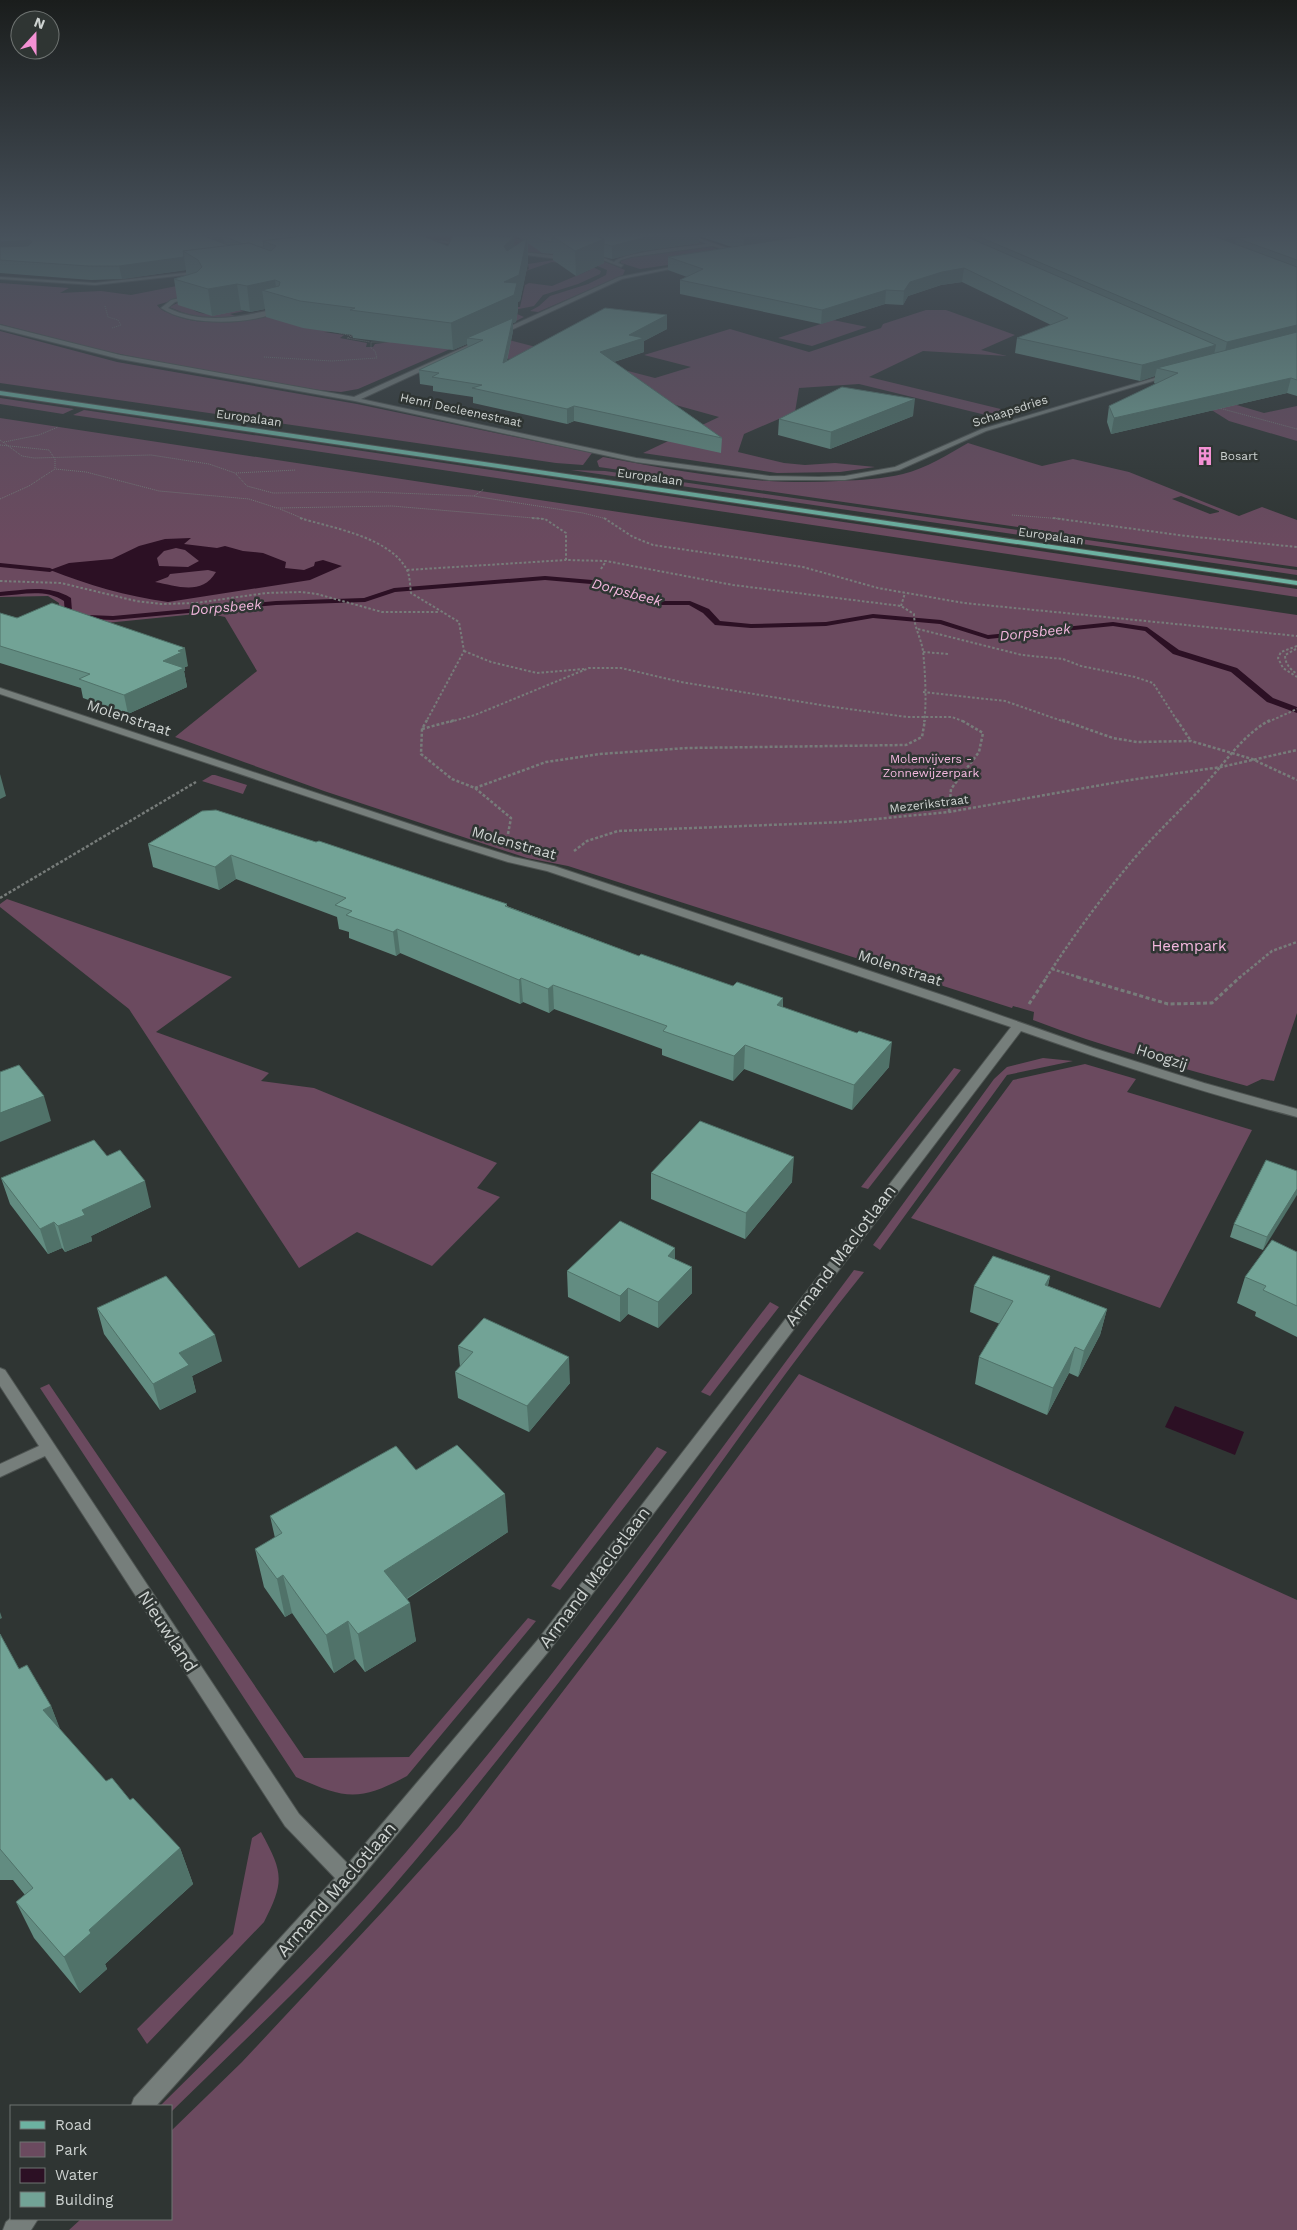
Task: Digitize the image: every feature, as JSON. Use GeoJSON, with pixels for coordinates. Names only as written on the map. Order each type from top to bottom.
{"type":"FeatureCollection","features":[{"type":"Feature","properties":{"kind":"main road","name":"Europalaan"},"geometry":{"type":"LineString","coordinates":[[0,393],[1297,583]]}},
{"type":"Feature","properties":{"kind":"street","name":"Henri Decleenestraat"},"geometry":{"type":"LineString","coordinates":[[36,336],[120,357],[356,399],[636,460],[768,478],[819,479],[845,478],[897,469],[920,460]]}},
{"type":"Feature","properties":{"kind":"street"},"geometry":{"type":"LineString","coordinates":[[356,399],[492,336]]}},
{"type":"Feature","properties":{"kind":"street","name":"Schaapsdries"},"geometry":{"type":"LineString","coordinates":[[920,460],[948,445],[984,430],[1177,372]]}},
{"type":"Feature","properties":{"kind":"street","name":"Schaapsdries"},"geometry":{"type":"LineString","coordinates":[[1139,384],[1156,388]]}},
{"type":"Feature","properties":{"kind":"street","name":"Molenstraat"},"geometry":{"type":"LineString","coordinates":[[0,691],[495,855],[550,868],[1019,1025]]}},
{"type":"Feature","properties":{"kind":"street","name":"Hoogzij"},"geometry":{"type":"LineString","coordinates":[[1019,1025],[1089,1051],[1200,1086],[1297,1112]]}},
{"type":"Feature","properties":{"kind":"street","name":"Armand Maclotlaan"},"geometry":{"type":"LineString","coordinates":[[143,2105],[348,1878],[542,1647],[1019,1025]]}},
{"type":"Feature","properties":{"kind":"street","name":"Nieuwland"},"geometry":{"type":"LineString","coordinates":[[0,1374],[292,1820],[348,1878]]}},
{"type":"Feature","properties":{"kind":"street"},"geometry":{"type":"LineString","coordinates":[[0,1471],[48,1448]]}},
{"type":"Feature","properties":{"kind":"street"},"geometry":{"type":"LineString","coordinates":[[14,2230],[26,2220]]}},
{"type":"Feature","properties":{"kind":"path"},"geometry":{"type":"LineString","coordinates":[[352,336],[347,338],[371,342],[395,341]]}},
{"type":"Feature","properties":{"kind":"path"},"geometry":{"type":"LineString","coordinates":[[260,357],[332,361],[377,358],[375,351],[371,348],[371,342]]}},
{"type":"Feature","properties":{"kind":"path"},"geometry":{"type":"LineString","coordinates":[[1216,408],[1297,429]]}},
{"type":"Feature","properties":{"kind":"path"},"geometry":{"type":"LineString","coordinates":[[4,442],[39,435],[58,427]]}},
{"type":"Feature","properties":{"kind":"path"},"geometry":{"type":"LineString","coordinates":[[0,440],[22,456],[56,460],[150,456],[209,464],[235,474],[248,486],[256,490],[273,494],[372,492],[474,496],[583,513],[605,518],[633,537],[653,544],[803,567],[878,588],[964,603],[1297,636]]}},
{"type":"Feature","properties":{"kind":"path"},"geometry":{"type":"LineString","coordinates":[[0,445],[49,450],[56,460],[55,469]]}},
{"type":"Feature","properties":{"kind":"path"},"geometry":{"type":"LineString","coordinates":[[0,499],[18,492],[55,469],[86,472],[131,486],[158,491],[260,501],[300,518],[375,541],[388,549],[407,571],[411,594],[428,606],[460,622],[464,651],[422,729],[421,754],[452,779],[474,788],[511,818],[508,837]]}},
{"type":"Feature","properties":{"kind":"path"},"geometry":{"type":"LineString","coordinates":[[235,474],[296,470]]}},
{"type":"Feature","properties":{"kind":"path"},"geometry":{"type":"LineString","coordinates":[[474,496],[484,489]]}},
{"type":"Feature","properties":{"kind":"path"},"geometry":{"type":"LineString","coordinates":[[256,490],[260,501]]}},
{"type":"Feature","properties":{"kind":"path"},"geometry":{"type":"LineString","coordinates":[[277,508],[392,506],[545,519],[566,533],[566,560]]}},
{"type":"Feature","properties":{"kind":"path"},"geometry":{"type":"LineString","coordinates":[[1278,544],[1297,547]]}},
{"type":"Feature","properties":{"kind":"path"},"geometry":{"type":"LineString","coordinates":[[407,571],[497,563],[566,560],[606,561],[733,585],[901,606],[914,614],[914,624],[918,629],[922,652],[925,718],[922,737],[906,745],[692,748],[630,752],[555,760],[523,769],[495,783],[474,788]]}},
{"type":"Feature","properties":{"kind":"path"},"geometry":{"type":"LineString","coordinates":[[600,569],[606,561]]}},
{"type":"Feature","properties":{"kind":"path"},"geometry":{"type":"LineString","coordinates":[[441,569],[442,574]]}},
{"type":"Feature","properties":{"kind":"path"},"geometry":{"type":"LineString","coordinates":[[0,581],[61,583],[161,604],[188,605],[277,591],[318,594],[362,608],[414,614],[439,612]]}},
{"type":"Feature","properties":{"kind":"path"},"geometry":{"type":"LineString","coordinates":[[901,606],[905,593]]}},
{"type":"Feature","properties":{"kind":"path"},"geometry":{"type":"LineString","coordinates":[[918,629],[1022,655],[1063,659],[1081,666],[1135,677],[1153,683],[1191,741]]}},
{"type":"Feature","properties":{"kind":"path"},"geometry":{"type":"LineString","coordinates":[[1297,647],[1281,652],[1278,658],[1283,668],[1297,675]]}},
{"type":"Feature","properties":{"kind":"path"},"geometry":{"type":"LineString","coordinates":[[1297,647],[1285,654],[1288,667],[1297,675]]}},
{"type":"Feature","properties":{"kind":"path"},"geometry":{"type":"LineString","coordinates":[[464,651],[492,662],[536,673],[589,668],[620,668],[681,682],[827,706],[925,718],[952,717],[966,722],[983,733],[979,752],[951,789],[949,812]]}},
{"type":"Feature","properties":{"kind":"path"},"geometry":{"type":"LineString","coordinates":[[922,652],[949,654]]}},
{"type":"Feature","properties":{"kind":"path"},"geometry":{"type":"LineString","coordinates":[[422,729],[475,715],[589,668]]}},
{"type":"Feature","properties":{"kind":"path"},"geometry":{"type":"LineString","coordinates":[[923,692],[1005,700],[1113,738],[1137,742],[1191,741],[1252,759],[1297,780]]}},
{"type":"Feature","properties":{"kind":"path"},"geometry":{"type":"LineString","coordinates":[[1027,1006],[1072,938],[1132,861],[1221,767],[1230,752],[1254,729],[1297,709]]}},
{"type":"Feature","properties":{"kind":"path","name":"Mezerikstraat"},"geometry":{"type":"LineString","coordinates":[[572,852],[587,841],[618,831],[844,822],[949,812],[1130,780],[1221,767],[1297,750]]}},
{"type":"Feature","properties":{"kind":"path"},"geometry":{"type":"LineString","coordinates":[[0,898],[197,781]]}},
{"type":"Feature","properties":{"kind":"path"},"geometry":{"type":"LineString","coordinates":[[1052,969],[1168,1004],[1212,1003],[1256,962],[1288,944],[1297,942]]}},
{"type":"Feature","properties":{"kind":"green space"},"geometry":{"type":"Polygon","coordinates":[[[0,336],[19,336],[117,362],[357,404],[592,453],[583,465],[556,463],[0,383],[0,336]]]}},
{"type":"Feature","properties":{"kind":"green space"},"geometry":{"type":"Polygon","coordinates":[[[46,336],[343,336],[340,338],[367,343],[366,347],[373,347],[375,344],[434,336],[480,336],[358,389],[341,392],[189,368],[100,350],[46,336]]]}},
{"type":"Feature","properties":{"kind":"green space"},"geometry":{"type":"Polygon","coordinates":[[[707,336],[754,336],[809,352],[857,336],[1013,336],[981,350],[1007,356],[923,351],[869,377],[1013,412],[998,418],[859,384],[799,388],[795,412],[744,434],[738,452],[784,463],[805,465],[835,463],[875,467],[840,472],[777,473],[643,453],[719,417],[477,350],[505,339],[655,378],[691,367],[644,355],[707,336]]]}},
{"type":"Feature","properties":{"kind":"green space"},"geometry":{"type":"Polygon","coordinates":[[[784,336],[841,336],[812,346],[778,338],[784,336]]]}},
{"type":"Feature","properties":{"kind":"green space"},"geometry":{"type":"Polygon","coordinates":[[[1175,387],[1264,413],[1297,406],[1297,441],[1229,421],[1175,387]]]}},
{"type":"Feature","properties":{"kind":"green space"},"geometry":{"type":"Polygon","coordinates":[[[0,398],[74,409],[63,414],[0,404],[0,398]]]}},
{"type":"Feature","properties":{"kind":"green space"},"geometry":{"type":"Polygon","coordinates":[[[84,410],[1297,589],[1297,597],[73,415],[84,410]]]}},
{"type":"Feature","properties":{"kind":"green space","name":"Molenvijvers - Zonnewijzerpark"},"geometry":{"type":"Polygon","coordinates":[[[0,418],[1297,615],[1297,1013],[1274,1081],[1262,1079],[1247,1086],[1112,1047],[1033,1020],[1034,1012],[1013,1006],[1012,1008],[568,866],[527,858],[324,791],[175,737],[257,671],[225,617],[206,613],[96,624],[58,617],[59,603],[48,596],[0,597],[0,418]]]}},
{"type":"Feature","properties":{"kind":"green space"},"geometry":{"type":"Polygon","coordinates":[[[968,443],[1042,466],[1073,459],[1129,472],[1239,516],[1262,507],[1297,520],[1297,567],[599,467],[597,461],[603,457],[691,473],[750,480],[809,482],[863,480],[912,471],[929,465],[968,443]],[[1181,496],[1172,499],[1210,514],[1219,511],[1181,496]]]}},
{"type":"Feature","properties":{"kind":"green space"},"geometry":{"type":"Polygon","coordinates":[[[571,470],[605,471],[1297,570],[1297,575],[571,470]]]}},
{"type":"Feature","properties":{"kind":"green space"},"geometry":{"type":"Polygon","coordinates":[[[212,775],[247,785],[243,794],[202,781],[212,775]]]}},
{"type":"Feature","properties":{"kind":"green space"},"geometry":{"type":"Polygon","coordinates":[[[7,899],[232,977],[156,1032],[269,1073],[261,1081],[314,1088],[497,1163],[477,1188],[500,1197],[432,1266],[357,1232],[299,1268],[129,1009],[0,907],[0,904],[7,899]]]}},
{"type":"Feature","properties":{"kind":"green space"},"geometry":{"type":"Polygon","coordinates":[[[1043,1058],[1073,1061],[1007,1075],[880,1250],[873,1245],[994,1079],[1007,1067],[1043,1058]]]}},
{"type":"Feature","properties":{"kind":"green space"},"geometry":{"type":"Polygon","coordinates":[[[1085,1064],[1136,1079],[1127,1092],[1252,1130],[1160,1308],[911,1218],[1013,1080],[1085,1064]]]}},
{"type":"Feature","properties":{"kind":"green space"},"geometry":{"type":"Polygon","coordinates":[[[954,1068],[961,1070],[868,1189],[861,1187],[954,1068]]]}},
{"type":"Feature","properties":{"kind":"green space"},"geometry":{"type":"Polygon","coordinates":[[[854,1270],[864,1272],[785,1374],[596,1635],[390,1890],[338,1948],[172,2111],[172,2105],[161,2105],[296,1971],[394,1866],[481,1762],[644,1553],[854,1270]]]}},
{"type":"Feature","properties":{"kind":"green space"},"geometry":{"type":"Polygon","coordinates":[[[770,1302],[779,1307],[710,1396],[701,1392],[770,1302]]]}},
{"type":"Feature","properties":{"kind":"green space"},"geometry":{"type":"Polygon","coordinates":[[[799,1374],[1297,1600],[1297,2230],[69,2230],[80,2220],[172,2220],[172,2130],[242,2062],[459,1827],[616,1622],[799,1374]]]}},
{"type":"Feature","properties":{"kind":"green space"},"geometry":{"type":"Polygon","coordinates":[[[49,1384],[304,1758],[409,1757],[528,1618],[536,1621],[407,1776],[376,1790],[352,1795],[327,1790],[296,1777],[40,1388],[49,1384]]]}},
{"type":"Feature","properties":{"kind":"green space"},"geometry":{"type":"Polygon","coordinates":[[[657,1447],[667,1452],[560,1590],[551,1586],[657,1447]]]}},
{"type":"Feature","properties":{"kind":"green space"},"geometry":{"type":"Polygon","coordinates":[[[261,1832],[274,1857],[279,1877],[271,1908],[264,1922],[147,2044],[137,2029],[233,1934],[252,1838],[261,1832]]]}},
{"type":"Feature","properties":{"kind":"water"},"geometry":{"type":"Polygon","coordinates":[[[191,538],[184,544],[217,548],[225,546],[243,551],[263,553],[286,562],[285,568],[304,570],[314,566],[315,562],[323,560],[342,566],[310,580],[168,602],[137,597],[50,570],[69,563],[112,559],[139,546],[165,539],[191,538]],[[176,548],[164,551],[157,558],[159,566],[188,567],[199,561],[185,550],[176,548]],[[208,570],[170,574],[168,577],[155,582],[188,588],[196,587],[204,584],[216,572],[208,570]]]}},
{"type":"Feature","properties":{"kind":"water"},"geometry":{"type":"Polygon","coordinates":[[[1175,1406],[1244,1432],[1235,1455],[1165,1427],[1175,1406]]]}},
{"type":"Feature","properties":{"kind":"building"},"geometry":{"type":"Polygon","coordinates":[[[471,336],[509,336],[503,363],[553,336],[634,336],[644,338],[600,352],[722,438],[574,406],[567,409],[472,388],[482,385],[432,377],[439,373],[419,370],[483,340],[467,338],[471,336]]]}},
{"type":"Feature","properties":{"kind":"building"},"geometry":{"type":"Polygon","coordinates":[[[1022,336],[1195,336],[1216,345],[1142,365],[1017,338],[1022,336]]]}},
{"type":"Feature","properties":{"kind":"building"},"geometry":{"type":"Polygon","coordinates":[[[1213,336],[1251,336],[1227,342],[1213,336]]]}},
{"type":"Feature","properties":{"kind":"building"},"geometry":{"type":"Polygon","coordinates":[[[1281,336],[1297,336],[1297,380],[1291,378],[1114,418],[1109,406],[1178,373],[1157,368],[1281,336]]]}},
{"type":"Feature","properties":{"kind":"building"},"geometry":{"type":"Polygon","coordinates":[[[842,387],[915,399],[831,432],[779,419],[842,387]]]}},
{"type":"Feature","properties":{"kind":"building"},"geometry":{"type":"Polygon","coordinates":[[[52,603],[185,648],[178,651],[182,652],[163,661],[184,668],[124,695],[79,679],[90,674],[0,646],[0,613],[17,618],[52,603]]]}},
{"type":"Feature","properties":{"kind":"building"},"geometry":{"type":"Polygon","coordinates":[[[216,810],[316,842],[319,841],[507,904],[505,906],[639,956],[641,954],[733,986],[737,982],[783,998],[777,1005],[857,1033],[859,1031],[892,1042],[854,1085],[745,1045],[734,1056],[663,1031],[667,1026],[553,985],[548,989],[521,978],[519,980],[397,929],[393,932],[346,915],[352,911],[335,905],[346,898],[231,855],[215,867],[148,844],[202,811],[216,810]]]}},
{"type":"Feature","properties":{"kind":"building"},"geometry":{"type":"Polygon","coordinates":[[[19,1065],[44,1096],[0,1113],[0,1072],[19,1065]]]}},
{"type":"Feature","properties":{"kind":"building"},"geometry":{"type":"Polygon","coordinates":[[[700,1121],[794,1157],[746,1213],[651,1173],[700,1121]]]}},
{"type":"Feature","properties":{"kind":"building"},"geometry":{"type":"Polygon","coordinates":[[[94,1140],[107,1156],[120,1150],[145,1181],[82,1210],[85,1215],[58,1226],[54,1222],[40,1229],[1,1178],[94,1140]]]}},
{"type":"Feature","properties":{"kind":"building"},"geometry":{"type":"Polygon","coordinates":[[[1266,1160],[1297,1171],[1297,1189],[1267,1237],[1234,1224],[1266,1160]]]}},
{"type":"Feature","properties":{"kind":"building"},"geometry":{"type":"Polygon","coordinates":[[[620,1221],[675,1248],[668,1256],[692,1267],[658,1302],[628,1288],[620,1296],[567,1271],[620,1221]]]}},
{"type":"Feature","properties":{"kind":"building"},"geometry":{"type":"Polygon","coordinates":[[[1272,1240],[1297,1252],[1297,1306],[1263,1290],[1266,1286],[1245,1277],[1272,1240]]]}},
{"type":"Feature","properties":{"kind":"building"},"geometry":{"type":"Polygon","coordinates":[[[993,1256],[1050,1276],[1045,1285],[1107,1309],[1084,1351],[1075,1347],[1053,1388],[979,1357],[1013,1301],[974,1286],[993,1256]]]}},
{"type":"Feature","properties":{"kind":"building"},"geometry":{"type":"Polygon","coordinates":[[[166,1276],[215,1335],[179,1353],[189,1365],[153,1384],[97,1308],[166,1276]]]}},
{"type":"Feature","properties":{"kind":"building"},"geometry":{"type":"Polygon","coordinates":[[[484,1318],[569,1357],[527,1406],[455,1372],[473,1352],[458,1346],[484,1318]]]}},
{"type":"Feature","properties":{"kind":"building"},"geometry":{"type":"Polygon","coordinates":[[[457,1445],[505,1494],[384,1571],[410,1603],[358,1634],[348,1621],[326,1635],[283,1575],[277,1579],[255,1549],[282,1533],[270,1516],[396,1446],[416,1470],[457,1445]]]}},
{"type":"Feature","properties":{"kind":"building"},"geometry":{"type":"Polygon","coordinates":[[[0,1634],[19,1669],[27,1665],[51,1706],[43,1710],[106,1781],[112,1778],[130,1800],[133,1798],[180,1848],[89,1930],[91,1933],[64,1957],[16,1902],[33,1888],[0,1849],[0,1634]]]}},
{"type":"Feature","properties":{"kind":"waterway"},"geometry":{"type":"LineString","coordinates":[[0,565],[50,570]]}},
{"type":"Feature","properties":{"kind":"waterway","name":"Dorpsbeek"},"geometry":{"type":"LineString","coordinates":[[0,594],[45,591],[61,595],[68,600],[68,612],[88,617],[113,618],[276,603],[365,600],[394,590],[545,578],[592,582],[657,603],[690,603],[706,611],[718,623],[751,626],[826,624],[873,616],[941,622],[988,637],[1113,624],[1147,629],[1176,652],[1234,670],[1270,700],[1297,710]]}},
{"type":"Feature","properties":{"kind":"place","name":"Bosart"},"geometry":{"type":"Point","coordinates":[1205,456]}},
{"type":"Feature","properties":{"kind":"park label","name":"Heempark"},"geometry":{"type":"Point","coordinates":[1189,946]}}]}
